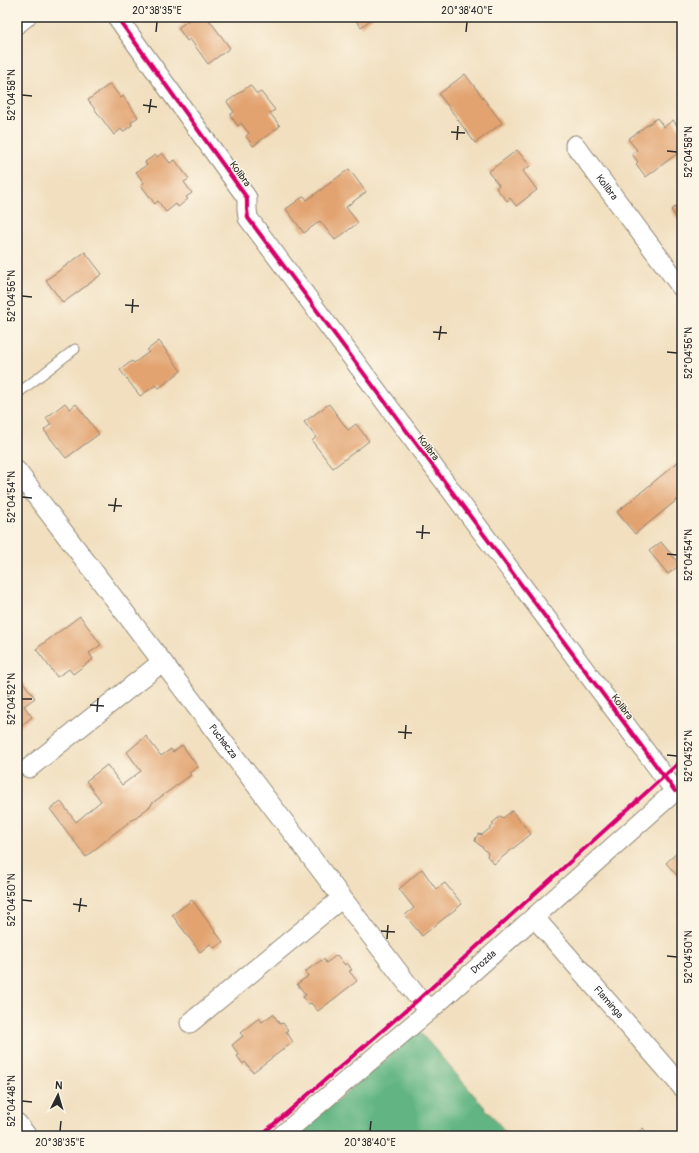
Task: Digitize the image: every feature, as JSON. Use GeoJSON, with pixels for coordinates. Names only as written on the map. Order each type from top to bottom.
{"type":"FeatureCollection","features":[{"type":"Feature","properties":{"kind":"street"},"geometry":{"type":"LineString","coordinates":[[17,24],[26,17]]}},
{"type":"Feature","properties":{"kind":"street","name":"Kolibra"},"geometry":{"type":"LineString","coordinates":[[116,17],[247,198],[248,218],[678,788]]}},
{"type":"Feature","properties":{"kind":"street","name":"Kolibra"},"geometry":{"type":"LineString","coordinates":[[575,145],[682,288]]}},
{"type":"Feature","properties":{"kind":"street","name":"Puchacza"},"geometry":{"type":"LineString","coordinates":[[17,471],[342,898],[419,998],[430,1010]]}},
{"type":"Feature","properties":{"kind":"street"},"geometry":{"type":"LineString","coordinates":[[29,768],[162,662]]}},
{"type":"Feature","properties":{"kind":"street","name":"Drozda"},"geometry":{"type":"LineString","coordinates":[[281,1136],[430,1010],[678,788]]}},
{"type":"Feature","properties":{"kind":"street"},"geometry":{"type":"LineString","coordinates":[[190,1023],[342,898]]}},
{"type":"Feature","properties":{"kind":"street","name":"Flaminga"},"geometry":{"type":"LineString","coordinates":[[534,917],[682,1087]]}},
{"type":"Feature","properties":{"kind":"street"},"geometry":{"type":"LineString","coordinates":[[17,1122],[27,1136]]}},
{"type":"Feature","properties":{"kind":"lane"},"geometry":{"type":"LineString","coordinates":[[17,394],[75,349]]}},
{"type":"Feature","properties":{"kind":"green space"},"geometry":{"type":"Polygon","coordinates":[[[419,1031],[509,1136],[295,1136],[419,1031]]]}},
{"type":"Feature","properties":{"kind":"building"},"geometry":{"type":"Polygon","coordinates":[[[193,17],[207,17],[230,48],[208,64],[190,39],[187,41],[178,28],[193,17]]]}},
{"type":"Feature","properties":{"kind":"building"},"geometry":{"type":"Polygon","coordinates":[[[353,17],[374,17],[361,27],[353,17]]]}},
{"type":"Feature","properties":{"kind":"building"},"geometry":{"type":"Polygon","coordinates":[[[465,74],[502,123],[475,143],[439,94],[465,74]]]}},
{"type":"Feature","properties":{"kind":"building"},"geometry":{"type":"Polygon","coordinates":[[[110,84],[121,98],[123,96],[138,117],[131,122],[132,125],[123,132],[121,129],[114,135],[88,100],[110,84]]]}},
{"type":"Feature","properties":{"kind":"building"},"geometry":{"type":"Polygon","coordinates":[[[250,85],[257,94],[261,92],[275,110],[270,113],[280,126],[253,146],[246,136],[249,133],[241,123],[238,126],[230,115],[234,112],[227,102],[250,85]]]}},
{"type":"Feature","properties":{"kind":"building"},"geometry":{"type":"Polygon","coordinates":[[[657,118],[664,127],[673,120],[682,132],[682,150],[646,177],[636,164],[638,162],[632,154],[637,150],[628,139],[657,118]]]}},
{"type":"Feature","properties":{"kind":"building"},"geometry":{"type":"Polygon","coordinates":[[[517,150],[530,166],[523,171],[537,190],[516,206],[510,198],[507,201],[496,188],[499,185],[488,172],[517,150]]]}},
{"type":"Feature","properties":{"kind":"building"},"geometry":{"type":"Polygon","coordinates":[[[162,153],[170,163],[175,160],[189,179],[184,182],[192,193],[186,197],[188,199],[178,207],[176,204],[166,212],[158,201],[155,204],[141,185],[144,183],[136,172],[147,165],[145,162],[155,155],[157,157],[162,153]]]}},
{"type":"Feature","properties":{"kind":"building"},"geometry":{"type":"Polygon","coordinates":[[[349,169],[366,192],[346,207],[358,223],[335,240],[320,221],[304,233],[286,209],[304,196],[307,200],[349,169]]]}},
{"type":"Feature","properties":{"kind":"building"},"geometry":{"type":"Polygon","coordinates":[[[682,202],[682,224],[671,210],[682,202]]]}},
{"type":"Feature","properties":{"kind":"building"},"geometry":{"type":"Polygon","coordinates":[[[85,252],[102,274],[63,303],[46,280],[85,252]]]}},
{"type":"Feature","properties":{"kind":"building"},"geometry":{"type":"Polygon","coordinates":[[[159,341],[181,371],[159,388],[156,385],[140,396],[120,370],[132,361],[134,363],[149,352],[147,350],[159,341]]]}},
{"type":"Feature","properties":{"kind":"building"},"geometry":{"type":"Polygon","coordinates":[[[65,403],[70,409],[76,404],[99,434],[66,458],[44,430],[51,424],[46,418],[65,403]]]}},
{"type":"Feature","properties":{"kind":"building"},"geometry":{"type":"Polygon","coordinates":[[[329,404],[348,430],[356,424],[369,441],[333,468],[312,441],[316,437],[304,422],[329,404]]]}},
{"type":"Feature","properties":{"kind":"building"},"geometry":{"type":"Polygon","coordinates":[[[678,462],[682,467],[682,496],[635,534],[617,512],[678,462]]]}},
{"type":"Feature","properties":{"kind":"building"},"geometry":{"type":"Polygon","coordinates":[[[661,542],[680,565],[668,574],[649,551],[661,542]]]}},
{"type":"Feature","properties":{"kind":"building"},"geometry":{"type":"Polygon","coordinates":[[[80,616],[101,645],[89,653],[93,659],[73,674],[69,669],[57,677],[36,649],[80,616]]]}},
{"type":"Feature","properties":{"kind":"building"},"geometry":{"type":"Polygon","coordinates":[[[17,674],[35,698],[24,706],[32,717],[17,729],[17,674]]]}},
{"type":"Feature","properties":{"kind":"building"},"geometry":{"type":"Polygon","coordinates":[[[146,736],[161,756],[171,749],[173,752],[182,745],[198,767],[189,773],[191,775],[151,804],[152,805],[86,857],[50,809],[61,802],[76,822],[101,801],[86,781],[107,765],[122,785],[141,771],[127,752],[146,736]]]}},
{"type":"Feature","properties":{"kind":"building"},"geometry":{"type":"Polygon","coordinates":[[[512,811],[531,834],[494,864],[487,856],[488,853],[475,841],[476,837],[479,834],[482,835],[494,825],[492,823],[501,816],[503,818],[512,811]]]}},
{"type":"Feature","properties":{"kind":"building"},"geometry":{"type":"Polygon","coordinates":[[[682,848],[682,881],[666,863],[682,848]]]}},
{"type":"Feature","properties":{"kind":"building"},"geometry":{"type":"Polygon","coordinates":[[[422,869],[436,889],[445,883],[462,904],[422,936],[405,915],[414,908],[399,889],[422,869]]]}},
{"type":"Feature","properties":{"kind":"building"},"geometry":{"type":"Polygon","coordinates":[[[192,900],[223,942],[214,948],[210,944],[200,952],[172,915],[192,900]]]}},
{"type":"Feature","properties":{"kind":"building"},"geometry":{"type":"Polygon","coordinates":[[[337,955],[345,965],[347,963],[352,970],[349,971],[357,981],[318,1011],[311,1003],[308,1004],[303,997],[306,995],[297,984],[308,976],[305,972],[314,965],[324,959],[326,963],[337,955]]]}},
{"type":"Feature","properties":{"kind":"building"},"geometry":{"type":"Polygon","coordinates":[[[273,1014],[280,1024],[283,1023],[288,1030],[286,1031],[293,1042],[253,1072],[245,1062],[243,1064],[232,1045],[243,1036],[240,1033],[259,1018],[262,1022],[273,1014]]]}},
{"type":"Feature","properties":{"kind":"building"},"geometry":{"type":"Polygon","coordinates":[[[643,1128],[650,1136],[634,1136],[643,1128]]]}},
{"type":"Feature","properties":{"kind":"cycle path"},"geometry":{"type":"LineString","coordinates":[[117,17],[247,198],[248,218],[675,791]]}},
{"type":"Feature","properties":{"kind":"cycle path"},"geometry":{"type":"LineString","coordinates":[[260,1136],[419,999],[682,760]]}}]}
